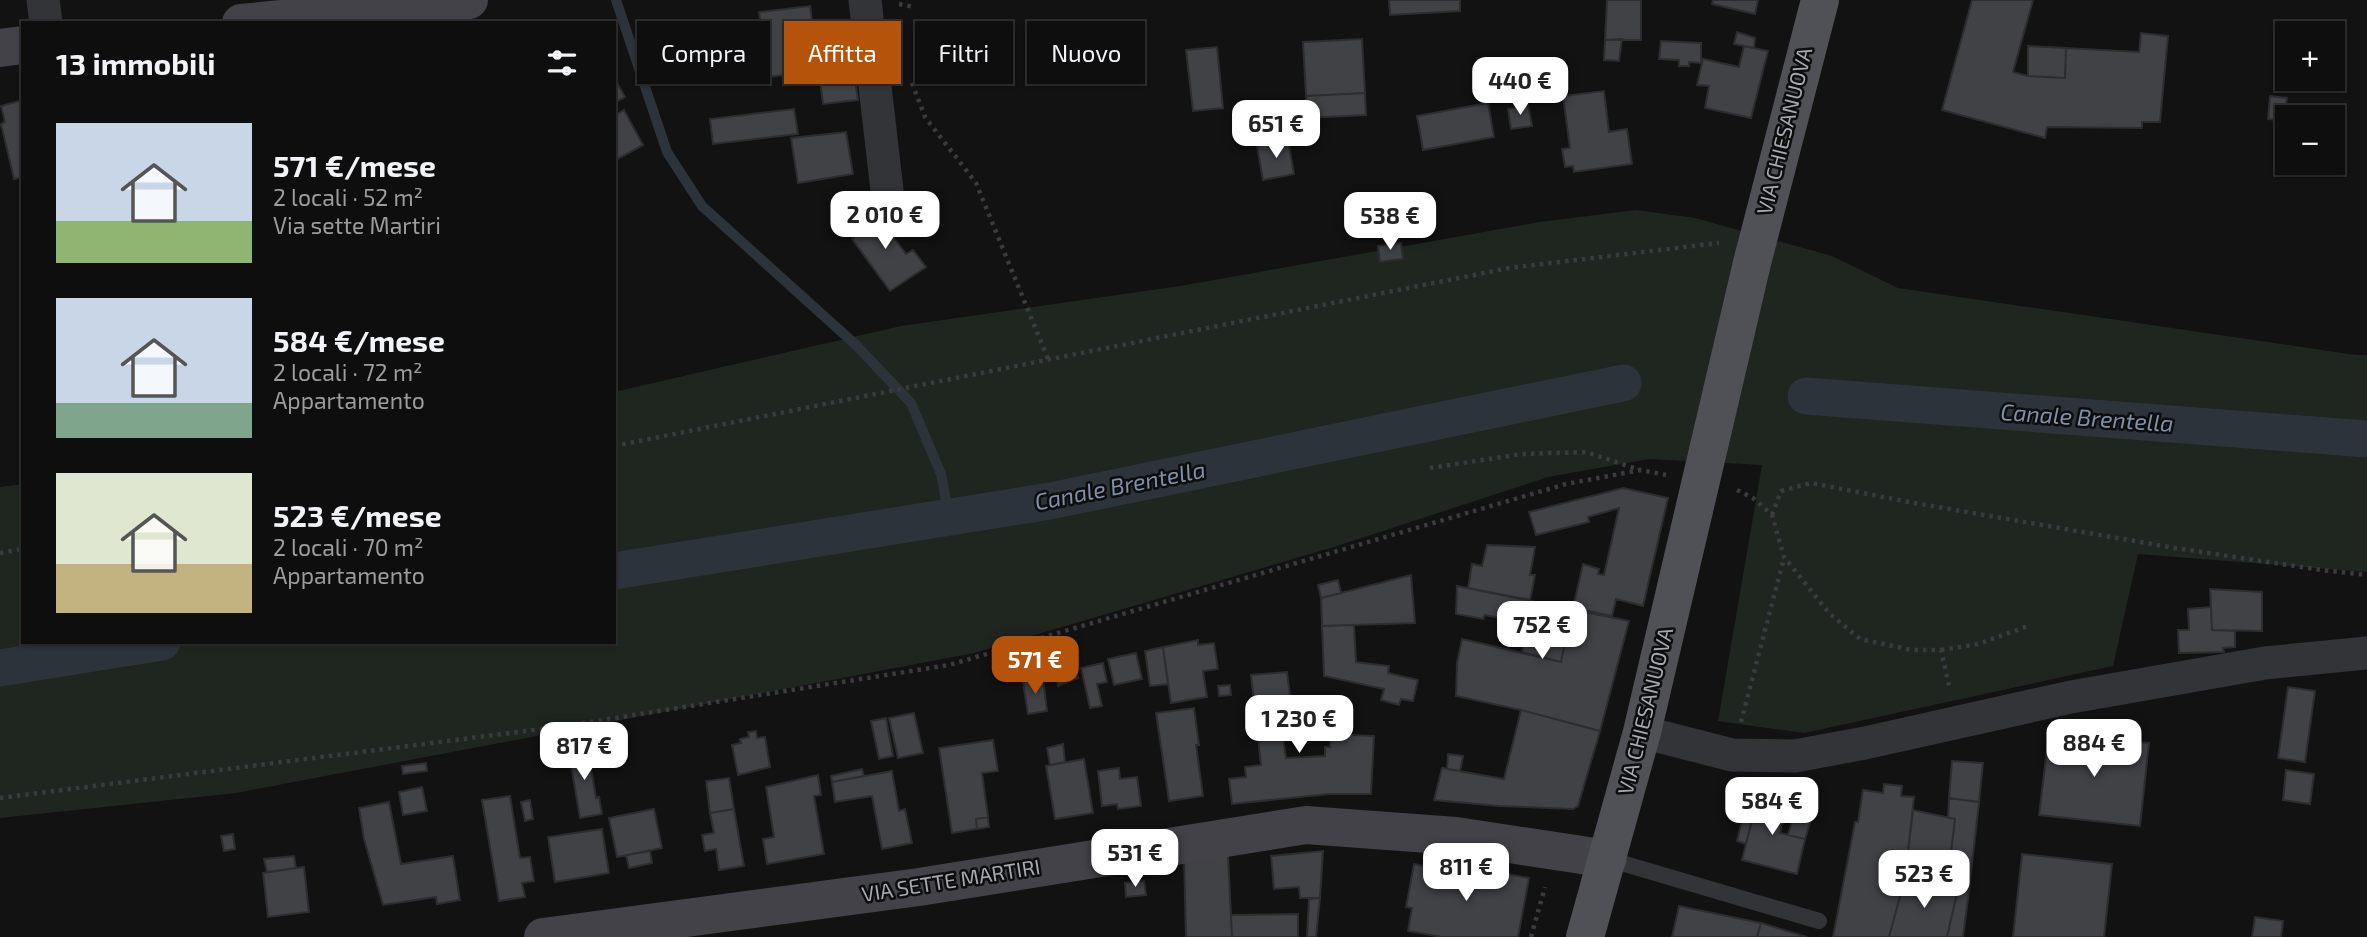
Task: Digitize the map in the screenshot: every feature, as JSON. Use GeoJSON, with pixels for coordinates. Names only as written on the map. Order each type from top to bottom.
{"type":"FeatureCollection","features":[{"type":"Feature","properties":{"kind":"main road"},"geometry":{"type":"LineString","coordinates":[[261,21],[469,0]]}},
{"type":"Feature","properties":{"kind":"main road","name":"VIA CHIESANUOVA"},"geometry":{"type":"LineString","coordinates":[[1585,937],[1642,732],[1691,472],[1752,263],[1820,0]]}},
{"type":"Feature","properties":{"kind":"main road"},"geometry":{"type":"LineString","coordinates":[[0,48],[21,45]]}},
{"type":"Feature","properties":{"kind":"main road","name":"VIA SETTE MARTIRI"},"geometry":{"type":"LineString","coordinates":[[543,937],[666,929],[1306,825],[1456,836],[1608,859]]}},
{"type":"Feature","properties":{"kind":"street"},"geometry":{"type":"LineString","coordinates":[[43,0],[46,21]]}},
{"type":"Feature","properties":{"kind":"street"},"geometry":{"type":"LineString","coordinates":[[865,0],[887,190]]}},
{"type":"Feature","properties":{"kind":"street"},"geometry":{"type":"LineString","coordinates":[[1642,732],[1732,755],[1795,755],[1865,743],[2071,697],[2265,663],[2367,653]]}},
{"type":"Feature","properties":{"kind":"lane"},"geometry":{"type":"LineString","coordinates":[[1608,859],[1819,921]]}},
{"type":"Feature","properties":{"kind":"path"},"geometry":{"type":"LineString","coordinates":[[907,71],[925,117],[976,183],[1048,359]]}},
{"type":"Feature","properties":{"kind":"path"},"geometry":{"type":"LineString","coordinates":[[616,446],[1509,268],[1719,243]]}},
{"type":"Feature","properties":{"kind":"path"},"geometry":{"type":"LineString","coordinates":[[1430,468],[1522,454],[1586,452],[1641,470]]}},
{"type":"Feature","properties":{"kind":"path"},"geometry":{"type":"LineString","coordinates":[[0,798],[514,734],[949,665],[1553,488],[1641,470],[1691,472]]}},
{"type":"Feature","properties":{"kind":"path"},"geometry":{"type":"LineString","coordinates":[[1772,514],[1781,491],[1811,483],[2175,548],[2367,575]]}},
{"type":"Feature","properties":{"kind":"path"},"geometry":{"type":"LineString","coordinates":[[1743,491],[1772,514],[1784,557],[1829,613],[1860,639],[1912,650],[1941,650],[1978,644],[2028,626]]}},
{"type":"Feature","properties":{"kind":"path"},"geometry":{"type":"LineString","coordinates":[[0,553],[21,550]]}},
{"type":"Feature","properties":{"kind":"path"},"geometry":{"type":"LineString","coordinates":[[1732,755],[1784,557]]}},
{"type":"Feature","properties":{"kind":"path"},"geometry":{"type":"LineString","coordinates":[[1941,650],[1955,722]]}},
{"type":"Feature","properties":{"kind":"path"},"geometry":{"type":"LineString","coordinates":[[1531,937],[1547,881]]}},
{"type":"Feature","properties":{"kind":"shaded area"},"geometry":{"type":"Polygon","coordinates":[[[1636,210],[1695,218],[1832,256],[1898,288],[2367,355],[2367,572],[2138,554],[2113,666],[1804,733],[1718,721],[1762,465],[1649,459],[1548,477],[1337,546],[974,653],[236,793],[0,818],[0,487],[21,484],[21,644],[616,644],[616,392],[901,326],[1180,286],[1540,222],[1636,210]]]}},
{"type":"Feature","properties":{"kind":"building"},"geometry":{"type":"Polygon","coordinates":[[[1389,0],[1460,0],[1460,11],[1390,15],[1389,0]]]}},
{"type":"Feature","properties":{"kind":"building"},"geometry":{"type":"Polygon","coordinates":[[[1607,0],[1641,0],[1641,40],[1605,40],[1607,0]]]}},
{"type":"Feature","properties":{"kind":"building"},"geometry":{"type":"Polygon","coordinates":[[[1713,0],[1758,0],[1755,14],[1712,4],[1713,0]]]}},
{"type":"Feature","properties":{"kind":"building"},"geometry":{"type":"Polygon","coordinates":[[[1972,0],[2033,0],[2013,72],[2028,76],[2065,78],[2066,48],[2139,52],[2141,33],[2168,36],[2160,122],[2142,122],[2142,128],[2047,127],[2045,138],[1942,110],[1972,0]]]}},
{"type":"Feature","properties":{"kind":"building"},"geometry":{"type":"Polygon","coordinates":[[[810,6],[812,21],[784,21],[784,75],[770,77],[770,21],[760,21],[759,12],[810,6]]]}},
{"type":"Feature","properties":{"kind":"building"},"geometry":{"type":"Polygon","coordinates":[[[1737,32],[1755,38],[1754,48],[1734,44],[1737,32]]]}},
{"type":"Feature","properties":{"kind":"building"},"geometry":{"type":"Polygon","coordinates":[[[1362,39],[1365,93],[1306,96],[1303,42],[1362,39]]]}},
{"type":"Feature","properties":{"kind":"building"},"geometry":{"type":"Polygon","coordinates":[[[1622,39],[1619,61],[1604,60],[1605,40],[1622,39]]]}},
{"type":"Feature","properties":{"kind":"building"},"geometry":{"type":"Polygon","coordinates":[[[1661,41],[1701,43],[1701,63],[1689,62],[1689,66],[1679,66],[1679,60],[1659,59],[1661,41]]]}},
{"type":"Feature","properties":{"kind":"building"},"geometry":{"type":"Polygon","coordinates":[[[1744,46],[1768,51],[1751,118],[1705,108],[1709,86],[1697,85],[1703,59],[1739,67],[1744,46]]]}},
{"type":"Feature","properties":{"kind":"building"},"geometry":{"type":"Polygon","coordinates":[[[2028,46],[2066,48],[2065,78],[2028,76],[2028,46]]]}},
{"type":"Feature","properties":{"kind":"building"},"geometry":{"type":"Polygon","coordinates":[[[1217,47],[1223,108],[1193,111],[1186,50],[1217,47]]]}},
{"type":"Feature","properties":{"kind":"building"},"geometry":{"type":"Polygon","coordinates":[[[616,81],[625,97],[616,102],[616,81]]]}},
{"type":"Feature","properties":{"kind":"building"},"geometry":{"type":"Polygon","coordinates":[[[821,84],[856,84],[858,100],[823,104],[821,84]]]}},
{"type":"Feature","properties":{"kind":"building"},"geometry":{"type":"Polygon","coordinates":[[[1604,91],[1609,132],[1627,129],[1632,164],[1574,172],[1573,166],[1565,167],[1562,149],[1570,148],[1563,96],[1604,91]]]}},
{"type":"Feature","properties":{"kind":"building"},"geometry":{"type":"Polygon","coordinates":[[[1365,93],[1366,115],[1307,118],[1306,96],[1365,93]]]}},
{"type":"Feature","properties":{"kind":"building"},"geometry":{"type":"Polygon","coordinates":[[[2270,96],[2287,98],[2286,105],[2275,105],[2275,120],[2268,119],[2270,96]]]}},
{"type":"Feature","properties":{"kind":"building"},"geometry":{"type":"Polygon","coordinates":[[[21,101],[21,177],[14,179],[1,124],[5,122],[1,106],[21,101]]]}},
{"type":"Feature","properties":{"kind":"building"},"geometry":{"type":"Polygon","coordinates":[[[1488,103],[1494,137],[1423,150],[1417,116],[1488,103]]]}},
{"type":"Feature","properties":{"kind":"building"},"geometry":{"type":"Polygon","coordinates":[[[1528,105],[1532,126],[1511,129],[1508,109],[1528,105]]]}},
{"type":"Feature","properties":{"kind":"building"},"geometry":{"type":"Polygon","coordinates":[[[794,109],[798,134],[713,144],[710,119],[794,109]]]}},
{"type":"Feature","properties":{"kind":"building"},"geometry":{"type":"Polygon","coordinates":[[[624,110],[643,145],[616,160],[616,115],[624,110]]]}},
{"type":"Feature","properties":{"kind":"building"},"geometry":{"type":"Polygon","coordinates":[[[846,132],[853,174],[798,183],[791,138],[846,132]]]}},
{"type":"Feature","properties":{"kind":"building"},"geometry":{"type":"Polygon","coordinates":[[[1288,140],[1294,174],[1263,180],[1257,146],[1288,140]]]}},
{"type":"Feature","properties":{"kind":"building"},"geometry":{"type":"Polygon","coordinates":[[[872,208],[906,254],[913,250],[926,267],[890,291],[852,239],[861,231],[852,221],[872,208]]]}},
{"type":"Feature","properties":{"kind":"building"},"geometry":{"type":"Polygon","coordinates":[[[1401,243],[1403,259],[1380,262],[1378,246],[1401,243]]]}},
{"type":"Feature","properties":{"kind":"building"},"geometry":{"type":"Polygon","coordinates":[[[1623,488],[1668,498],[1643,606],[1616,599],[1612,616],[1573,608],[1583,564],[1599,569],[1598,574],[1604,575],[1619,508],[1588,517],[1589,522],[1536,535],[1529,512],[1623,488]]]}},
{"type":"Feature","properties":{"kind":"building"},"geometry":{"type":"Polygon","coordinates":[[[1487,545],[1535,547],[1530,575],[1535,575],[1530,600],[1468,588],[1472,564],[1482,566],[1487,545]]]}},
{"type":"Feature","properties":{"kind":"building"},"geometry":{"type":"Polygon","coordinates":[[[1411,575],[1415,623],[1322,626],[1321,598],[1411,575]]]}},
{"type":"Feature","properties":{"kind":"building"},"geometry":{"type":"Polygon","coordinates":[[[1338,580],[1341,593],[1321,598],[1318,585],[1338,580]]]}},
{"type":"Feature","properties":{"kind":"building"},"geometry":{"type":"Polygon","coordinates":[[[1457,586],[1629,621],[1600,731],[1456,696],[1457,663],[1462,639],[1561,662],[1567,632],[1485,615],[1483,619],[1456,614],[1457,586]]]}},
{"type":"Feature","properties":{"kind":"building"},"geometry":{"type":"Polygon","coordinates":[[[2210,589],[2262,592],[2262,631],[2212,630],[2210,589]]]}},
{"type":"Feature","properties":{"kind":"building"},"geometry":{"type":"Polygon","coordinates":[[[2211,607],[2212,630],[2235,631],[2235,647],[2223,648],[2224,652],[2179,653],[2178,630],[2189,630],[2188,609],[2211,607]]]}},
{"type":"Feature","properties":{"kind":"building"},"geometry":{"type":"Polygon","coordinates":[[[1528,624],[1567,632],[1561,662],[1522,652],[1528,624]]]}},
{"type":"Feature","properties":{"kind":"building"},"geometry":{"type":"Polygon","coordinates":[[[1354,625],[1356,662],[1389,666],[1388,673],[1418,680],[1413,701],[1401,699],[1399,705],[1381,700],[1384,689],[1324,676],[1322,626],[1354,625]]]}},
{"type":"Feature","properties":{"kind":"building"},"geometry":{"type":"Polygon","coordinates":[[[1198,640],[1198,645],[1214,643],[1218,669],[1203,671],[1207,697],[1171,703],[1163,647],[1198,640]]]}},
{"type":"Feature","properties":{"kind":"building"},"geometry":{"type":"Polygon","coordinates":[[[1163,647],[1168,684],[1150,686],[1145,651],[1163,647]]]}},
{"type":"Feature","properties":{"kind":"building"},"geometry":{"type":"Polygon","coordinates":[[[1136,653],[1142,679],[1114,685],[1108,659],[1136,653]]]}},
{"type":"Feature","properties":{"kind":"building"},"geometry":{"type":"Polygon","coordinates":[[[1103,663],[1107,682],[1097,684],[1102,706],[1090,708],[1081,668],[1103,663]]]}},
{"type":"Feature","properties":{"kind":"building"},"geometry":{"type":"Polygon","coordinates":[[[1076,671],[1078,678],[1058,686],[1056,674],[1076,671]]]}},
{"type":"Feature","properties":{"kind":"building"},"geometry":{"type":"Polygon","coordinates":[[[1287,672],[1292,711],[1279,712],[1286,758],[1325,756],[1325,747],[1330,747],[1330,734],[1374,736],[1371,794],[1329,794],[1232,804],[1229,779],[1246,777],[1245,767],[1261,765],[1251,675],[1287,672]]]}},
{"type":"Feature","properties":{"kind":"building"},"geometry":{"type":"Polygon","coordinates":[[[1043,678],[1047,711],[1028,714],[1023,682],[1043,678]]]}},
{"type":"Feature","properties":{"kind":"building"},"geometry":{"type":"Polygon","coordinates":[[[1230,685],[1231,695],[1219,696],[1218,686],[1230,685]]]}},
{"type":"Feature","properties":{"kind":"building"},"geometry":{"type":"Polygon","coordinates":[[[2288,687],[2315,691],[2305,762],[2278,758],[2288,687]]]}},
{"type":"Feature","properties":{"kind":"building"},"geometry":{"type":"Polygon","coordinates":[[[1194,708],[1203,796],[1169,801],[1156,713],[1194,708]]]}},
{"type":"Feature","properties":{"kind":"building"},"geometry":{"type":"Polygon","coordinates":[[[1521,710],[1600,731],[1578,806],[1573,809],[1499,806],[1434,800],[1442,768],[1504,779],[1521,710]]]}},
{"type":"Feature","properties":{"kind":"building"},"geometry":{"type":"Polygon","coordinates":[[[914,713],[923,753],[898,758],[889,718],[914,713]]]}},
{"type":"Feature","properties":{"kind":"building"},"geometry":{"type":"Polygon","coordinates":[[[886,718],[893,756],[879,759],[871,721],[886,718]]]}},
{"type":"Feature","properties":{"kind":"building"},"geometry":{"type":"Polygon","coordinates":[[[756,731],[757,738],[765,737],[770,767],[738,775],[732,745],[749,737],[748,732],[756,731]]]}},
{"type":"Feature","properties":{"kind":"building"},"geometry":{"type":"Polygon","coordinates":[[[2049,733],[2149,743],[2140,826],[2039,815],[2049,733]]]}},
{"type":"Feature","properties":{"kind":"building"},"geometry":{"type":"Polygon","coordinates":[[[993,740],[998,771],[982,773],[988,817],[976,819],[977,829],[952,833],[939,748],[993,740]]]}},
{"type":"Feature","properties":{"kind":"building"},"geometry":{"type":"Polygon","coordinates":[[[587,744],[596,798],[599,797],[602,814],[580,818],[568,747],[587,744]]]}},
{"type":"Feature","properties":{"kind":"building"},"geometry":{"type":"Polygon","coordinates":[[[1063,744],[1065,762],[1050,765],[1047,748],[1063,744]]]}},
{"type":"Feature","properties":{"kind":"building"},"geometry":{"type":"Polygon","coordinates":[[[1448,754],[1463,756],[1460,771],[1447,769],[1448,754]]]}},
{"type":"Feature","properties":{"kind":"building"},"geometry":{"type":"Polygon","coordinates":[[[1084,759],[1093,813],[1055,819],[1046,766],[1084,759]]]}},
{"type":"Feature","properties":{"kind":"building"},"geometry":{"type":"Polygon","coordinates":[[[1952,761],[1983,763],[1979,802],[1949,798],[1952,761]]]}},
{"type":"Feature","properties":{"kind":"building"},"geometry":{"type":"Polygon","coordinates":[[[426,763],[427,771],[403,774],[402,766],[426,763]]]}},
{"type":"Feature","properties":{"kind":"building"},"geometry":{"type":"Polygon","coordinates":[[[1119,768],[1120,779],[1137,777],[1141,806],[1118,809],[1117,804],[1102,806],[1098,771],[1119,768]]]}},
{"type":"Feature","properties":{"kind":"building"},"geometry":{"type":"Polygon","coordinates":[[[862,769],[864,776],[832,782],[831,776],[862,769]]]}},
{"type":"Feature","properties":{"kind":"building"},"geometry":{"type":"Polygon","coordinates":[[[2286,770],[2314,774],[2310,804],[2283,800],[2286,770]]]}},
{"type":"Feature","properties":{"kind":"building"},"geometry":{"type":"Polygon","coordinates":[[[892,771],[899,811],[905,809],[912,843],[882,849],[872,796],[835,802],[832,782],[892,771]]]}},
{"type":"Feature","properties":{"kind":"building"},"geometry":{"type":"Polygon","coordinates":[[[818,775],[821,795],[814,796],[824,854],[767,864],[763,839],[774,837],[766,787],[818,775]]]}},
{"type":"Feature","properties":{"kind":"building"},"geometry":{"type":"Polygon","coordinates":[[[729,778],[734,809],[710,813],[706,781],[729,778]]]}},
{"type":"Feature","properties":{"kind":"building"},"geometry":{"type":"Polygon","coordinates":[[[1884,784],[1902,786],[1901,796],[1914,797],[1905,878],[1889,937],[1833,937],[1863,790],[1883,793],[1884,784]]]}},
{"type":"Feature","properties":{"kind":"building"},"geometry":{"type":"Polygon","coordinates":[[[422,787],[427,811],[403,815],[399,792],[422,787]]]}},
{"type":"Feature","properties":{"kind":"building"},"geometry":{"type":"Polygon","coordinates":[[[1759,791],[1789,799],[1780,833],[1805,839],[1797,874],[1742,860],[1759,791]]]}},
{"type":"Feature","properties":{"kind":"building"},"geometry":{"type":"Polygon","coordinates":[[[510,796],[520,858],[530,857],[534,881],[522,883],[525,897],[499,901],[482,800],[510,796]]]}},
{"type":"Feature","properties":{"kind":"building"},"geometry":{"type":"Polygon","coordinates":[[[1949,798],[1979,802],[1969,891],[1947,886],[1955,819],[1948,818],[1949,798]]]}},
{"type":"Feature","properties":{"kind":"building"},"geometry":{"type":"Polygon","coordinates":[[[530,800],[533,819],[525,821],[521,802],[530,800]]]}},
{"type":"Feature","properties":{"kind":"building"},"geometry":{"type":"Polygon","coordinates":[[[389,802],[401,864],[453,856],[460,900],[437,904],[436,897],[383,905],[364,839],[359,808],[389,802]]]}},
{"type":"Feature","properties":{"kind":"building"},"geometry":{"type":"Polygon","coordinates":[[[1797,803],[1815,807],[1805,839],[1788,835],[1797,803]]]}},
{"type":"Feature","properties":{"kind":"building"},"geometry":{"type":"Polygon","coordinates":[[[1745,807],[1755,810],[1746,844],[1737,841],[1745,807]]]}},
{"type":"Feature","properties":{"kind":"building"},"geometry":{"type":"Polygon","coordinates":[[[654,809],[662,848],[617,857],[609,818],[654,809]]]}},
{"type":"Feature","properties":{"kind":"building"},"geometry":{"type":"Polygon","coordinates":[[[734,809],[744,866],[719,870],[716,849],[705,851],[702,835],[714,833],[710,813],[734,809]]]}},
{"type":"Feature","properties":{"kind":"building"},"geometry":{"type":"Polygon","coordinates":[[[1913,810],[1955,819],[1950,860],[1908,854],[1913,810]]]}},
{"type":"Feature","properties":{"kind":"building"},"geometry":{"type":"Polygon","coordinates":[[[988,817],[989,827],[977,829],[976,819],[988,817]]]}},
{"type":"Feature","properties":{"kind":"building"},"geometry":{"type":"Polygon","coordinates":[[[602,829],[609,873],[555,882],[548,837],[602,829]]]}},
{"type":"Feature","properties":{"kind":"building"},"geometry":{"type":"Polygon","coordinates":[[[233,834],[235,849],[224,851],[221,836],[233,834]]]}},
{"type":"Feature","properties":{"kind":"building"},"geometry":{"type":"Polygon","coordinates":[[[650,851],[652,863],[629,868],[626,855],[650,851]]]}},
{"type":"Feature","properties":{"kind":"building"},"geometry":{"type":"Polygon","coordinates":[[[1323,851],[1320,898],[1300,898],[1299,887],[1274,889],[1271,856],[1323,851]]]}},
{"type":"Feature","properties":{"kind":"building"},"geometry":{"type":"Polygon","coordinates":[[[1908,854],[1950,860],[1947,886],[1905,878],[1908,854]]]}},
{"type":"Feature","properties":{"kind":"building"},"geometry":{"type":"Polygon","coordinates":[[[2022,854],[2112,864],[2104,937],[2013,937],[2022,854]]]}},
{"type":"Feature","properties":{"kind":"building"},"geometry":{"type":"Polygon","coordinates":[[[1228,855],[1232,937],[1186,937],[1184,857],[1228,855]]]}},
{"type":"Feature","properties":{"kind":"building"},"geometry":{"type":"Polygon","coordinates":[[[294,856],[296,868],[267,872],[264,859],[294,856]]]}},
{"type":"Feature","properties":{"kind":"building"},"geometry":{"type":"Polygon","coordinates":[[[1414,864],[1446,871],[1447,865],[1475,871],[1475,868],[1529,878],[1518,937],[1442,937],[1408,931],[1412,908],[1406,907],[1414,864]]]}},
{"type":"Feature","properties":{"kind":"building"},"geometry":{"type":"Polygon","coordinates":[[[304,867],[309,912],[268,917],[263,873],[304,867]]]}},
{"type":"Feature","properties":{"kind":"building"},"geometry":{"type":"Polygon","coordinates":[[[1905,878],[1958,889],[1947,937],[1889,937],[1905,878]]]}},
{"type":"Feature","properties":{"kind":"building"},"geometry":{"type":"Polygon","coordinates":[[[1144,881],[1146,895],[1126,897],[1125,883],[1144,881]]]}},
{"type":"Feature","properties":{"kind":"building"},"geometry":{"type":"Polygon","coordinates":[[[1958,889],[1969,891],[1963,937],[1947,937],[1958,889]]]}},
{"type":"Feature","properties":{"kind":"building"},"geometry":{"type":"Polygon","coordinates":[[[1320,898],[1316,937],[1307,937],[1309,899],[1320,898]]]}},
{"type":"Feature","properties":{"kind":"building"},"geometry":{"type":"Polygon","coordinates":[[[1679,906],[1761,923],[1757,937],[1672,937],[1679,906]]]}},
{"type":"Feature","properties":{"kind":"building"},"geometry":{"type":"Polygon","coordinates":[[[1298,914],[1298,937],[1232,937],[1231,915],[1298,914]]]}},
{"type":"Feature","properties":{"kind":"building"},"geometry":{"type":"Polygon","coordinates":[[[2255,917],[2283,921],[2281,937],[2252,937],[2255,917]]]}},
{"type":"Feature","properties":{"kind":"building"},"geometry":{"type":"Polygon","coordinates":[[[1761,923],[1807,937],[1757,937],[1761,923]]]}},
{"type":"Feature","properties":{"kind":"waterway"},"geometry":{"type":"LineString","coordinates":[[616,0],[667,152],[702,206],[856,345],[911,403],[941,474],[949,517]]}},
{"type":"Feature","properties":{"kind":"waterway","name":"Canale Brentella"},"geometry":{"type":"LineString","coordinates":[[616,571],[1050,501],[1623,383]]}},
{"type":"Feature","properties":{"kind":"waterway","name":"Canale Brentella"},"geometry":{"type":"LineString","coordinates":[[1806,396],[2367,439]]}},
{"type":"Feature","properties":{"kind":"waterway","name":"Canale Brentella"},"geometry":{"type":"LineString","coordinates":[[0,668],[150,644]]}}]}
